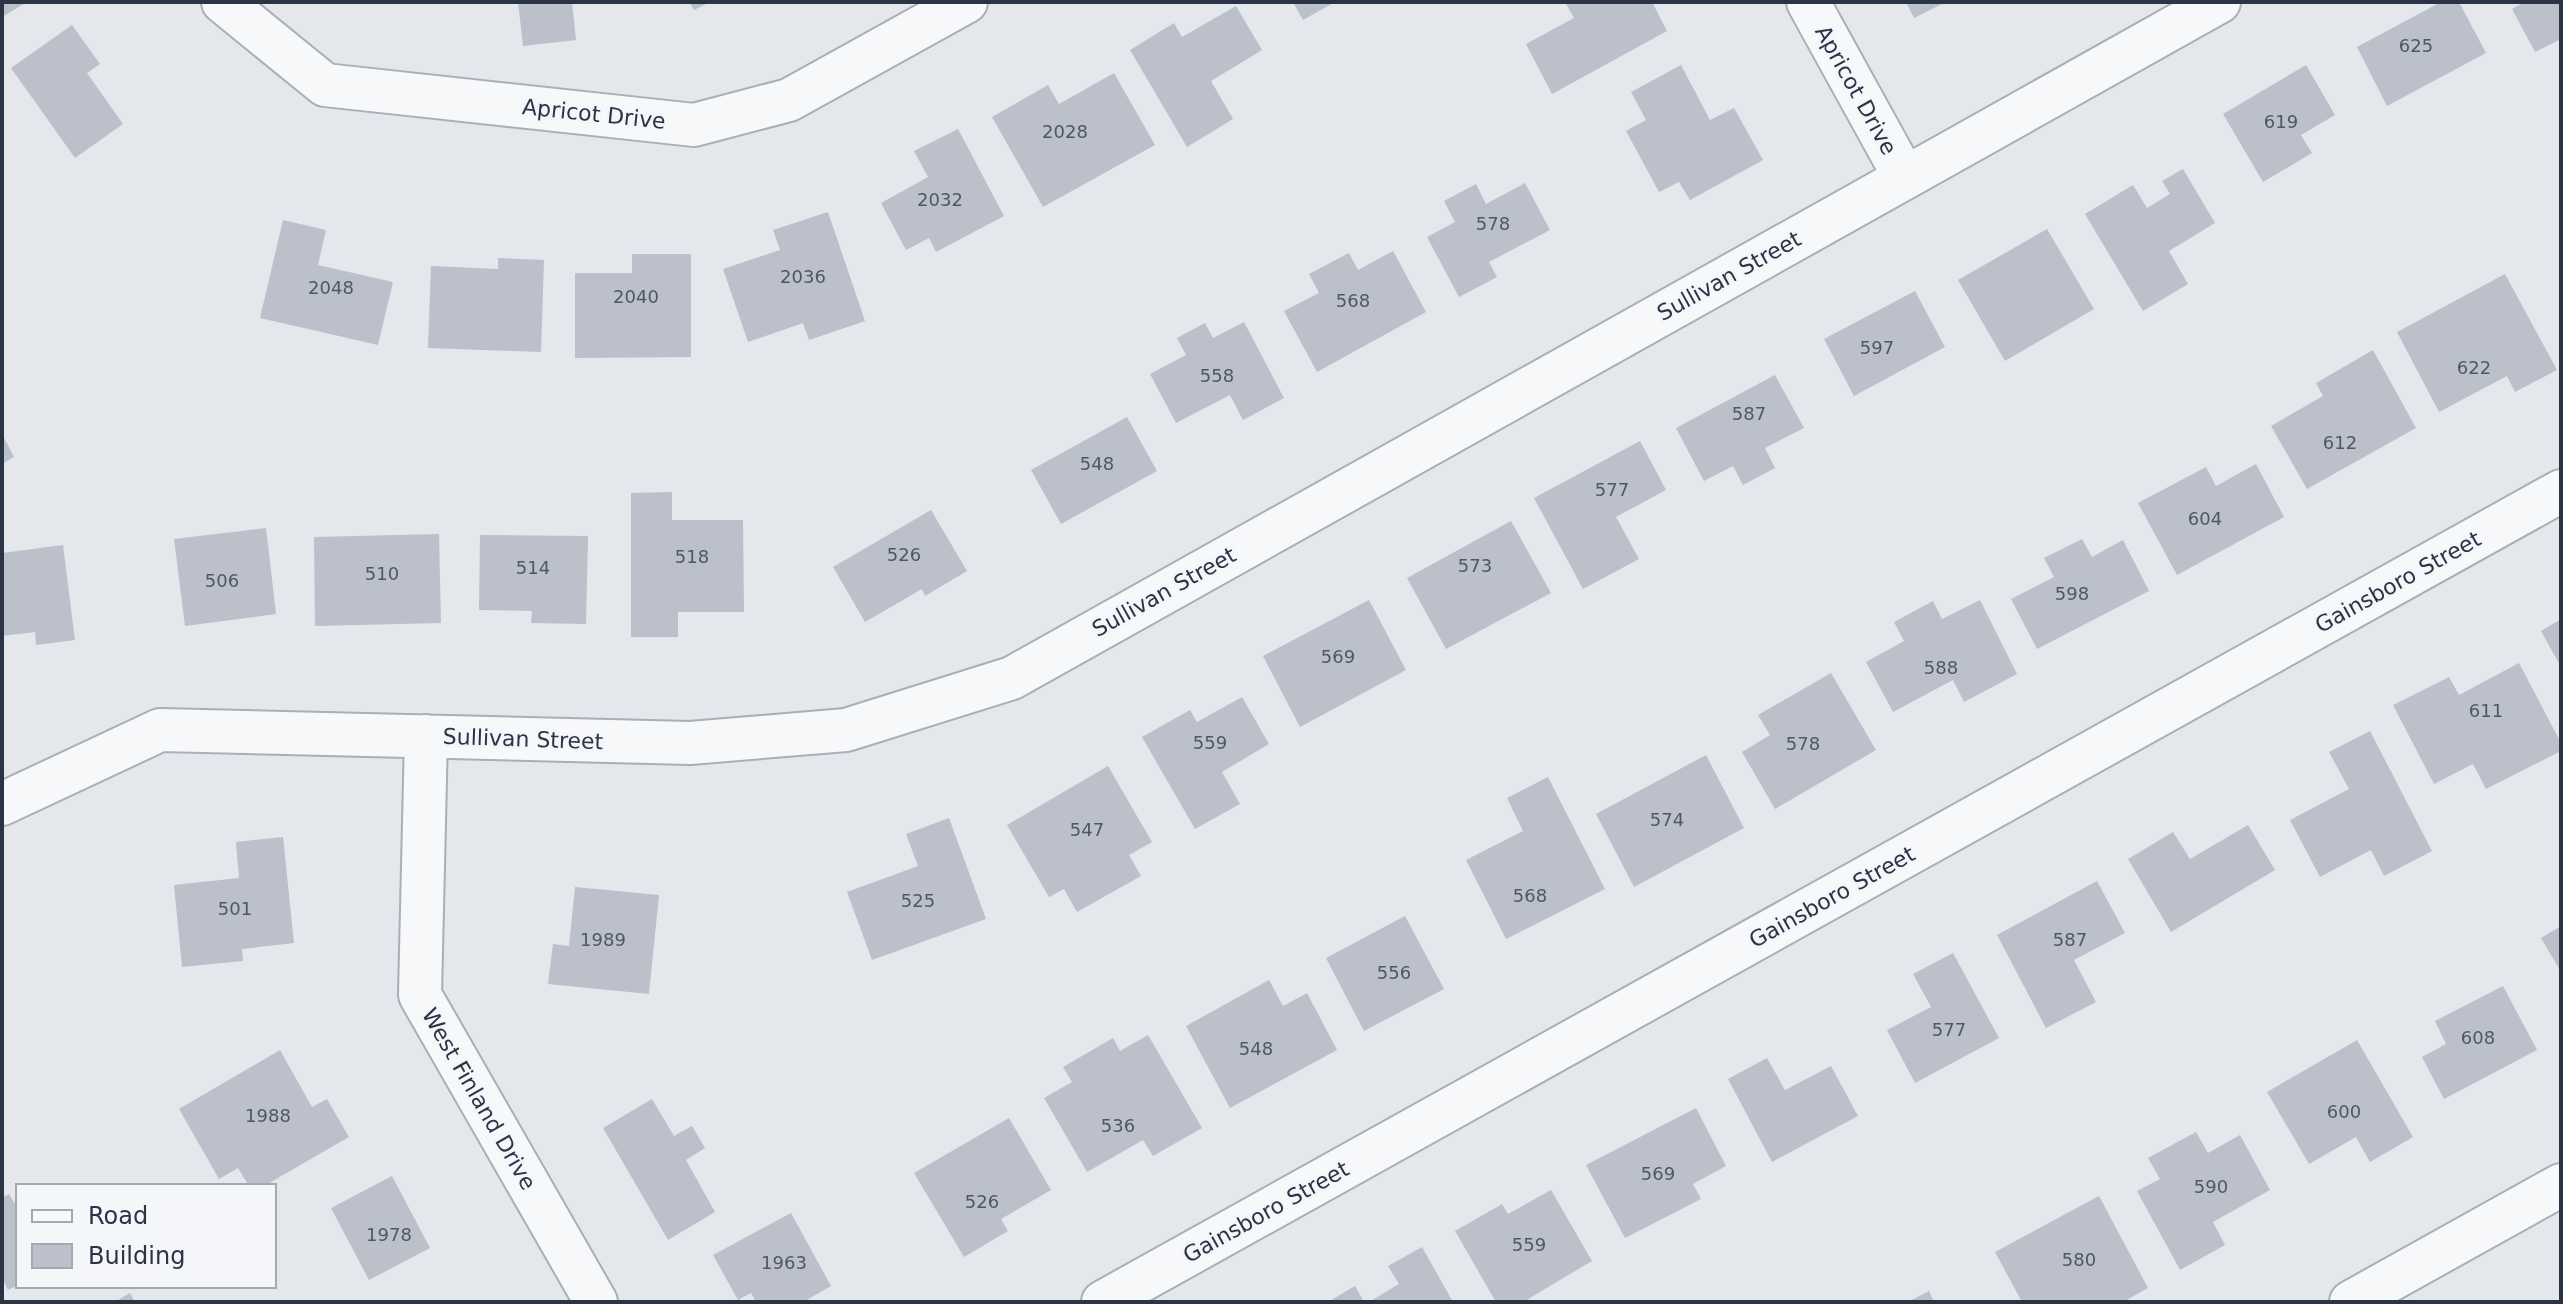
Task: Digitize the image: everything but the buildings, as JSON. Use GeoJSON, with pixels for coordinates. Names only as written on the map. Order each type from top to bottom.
{"type":"FeatureCollection","features":[{"type":"Feature","properties":{"kind":"street","name":"Apricot Drive"},"geometry":{"type":"LineString","coordinates":[[223,2],[325,85],[694,125],[789,100],[966,2]]}},
{"type":"Feature","properties":{"kind":"street","name":"Apricot Drive"},"geometry":{"type":"LineString","coordinates":[[1808,2],[1905,178]]}},
{"type":"Feature","properties":{"kind":"street","name":"Sullivan Street"},"geometry":{"type":"LineString","coordinates":[[2,804],[160,730],[690,743],[846,730],[1012,678],[2219,2]]}},
{"type":"Feature","properties":{"kind":"street","name":"Gainsboro Street"},"geometry":{"type":"LineString","coordinates":[[1103,1302],[2561,491]]}},
{"type":"Feature","properties":{"kind":"street","name":"West Finland Drive"},"geometry":{"type":"LineString","coordinates":[[426,736],[420,995],[596,1302]]}},
{"type":"Feature","properties":{"kind":"street"},"geometry":{"type":"LineString","coordinates":[[2351,1302],[2561,1185]]}}]}
